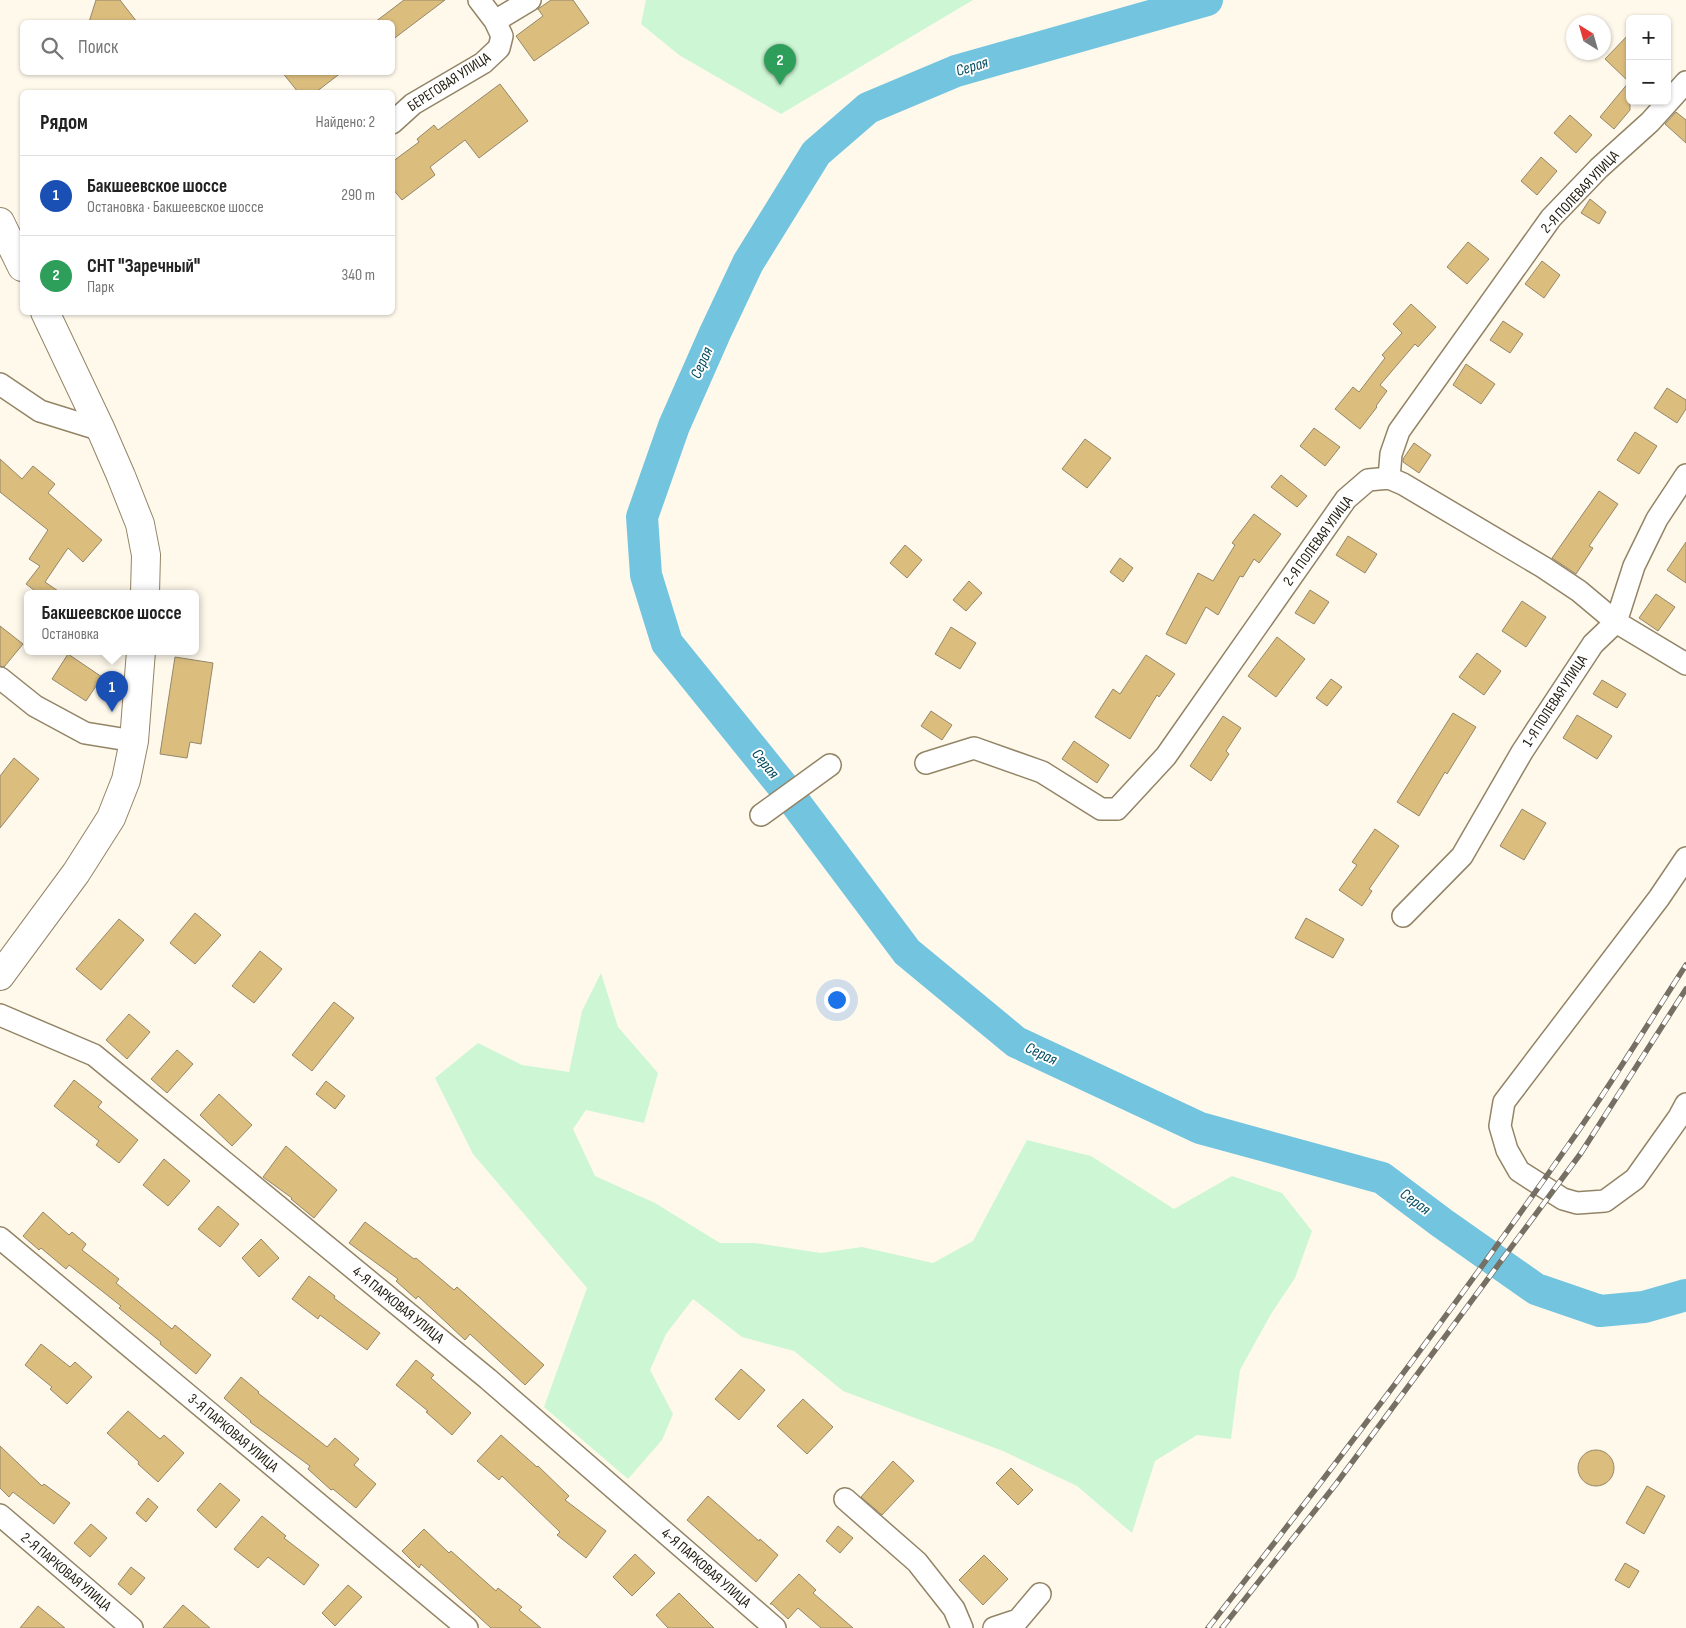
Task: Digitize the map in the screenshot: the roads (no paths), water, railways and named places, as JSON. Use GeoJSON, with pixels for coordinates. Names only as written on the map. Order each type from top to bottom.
{"type":"FeatureCollection","features":[{"type":"Feature","properties":{"kind":"street"},"geometry":{"type":"LineString","coordinates":[[479,0],[495,21],[530,0]]}},
{"type":"Feature","properties":{"kind":"street","name":"БЕРЕГОВАЯ УЛИЦА"},"geometry":{"type":"LineString","coordinates":[[395,120],[413,104],[483,63],[498,48],[502,36],[495,21]]}},
{"type":"Feature","properties":{"kind":"street","name":"2-Я ПОЛЕВАЯ УЛИЦА"},"geometry":{"type":"LineString","coordinates":[[926,763],[974,748],[1042,772],[1101,809],[1117,809],[1166,756],[1346,499],[1368,480],[1389,478],[1391,454],[1399,431],[1551,218],[1599,168],[1650,122],[1686,82]]}},
{"type":"Feature","properties":{"kind":"street"},"geometry":{"type":"LineString","coordinates":[[0,222],[20,263]]}},
{"type":"Feature","properties":{"kind":"street"},"geometry":{"type":"LineString","coordinates":[[46,315],[122,476],[140,524],[146,555],[145,590]]}},
{"type":"Feature","properties":{"kind":"street"},"geometry":{"type":"LineString","coordinates":[[0,384],[40,411],[101,430]]}},
{"type":"Feature","properties":{"kind":"street","name":"1-Я ПОЛЕВАЯ УЛИЦА"},"geometry":{"type":"LineString","coordinates":[[1403,916],[1462,856],[1528,744],[1593,644],[1616,622],[1634,566],[1657,519],[1686,475]]}},
{"type":"Feature","properties":{"kind":"street"},"geometry":{"type":"LineString","coordinates":[[1389,478],[1403,484],[1542,567],[1579,591],[1616,622],[1686,664]]}},
{"type":"Feature","properties":{"kind":"street"},"geometry":{"type":"LineString","coordinates":[[0,975],[76,873],[111,818],[126,780],[134,741],[141,655]]}},
{"type":"Feature","properties":{"kind":"street"},"geometry":{"type":"LineString","coordinates":[[0,678],[35,706],[85,733],[134,741]]}},
{"type":"Feature","properties":{"kind":"street"},"geometry":{"type":"LineString","coordinates":[[761,815],[830,765]]}},
{"type":"Feature","properties":{"kind":"street"},"geometry":{"type":"LineString","coordinates":[[1686,858],[1659,898],[1504,1102],[1500,1126],[1506,1150],[1519,1171],[1563,1200],[1578,1203],[1605,1201],[1635,1179],[1679,1117],[1686,1104]]}},
{"type":"Feature","properties":{"kind":"street","name":"4-Я ПАРКОВАЯ УЛИЦА"},"geometry":{"type":"LineString","coordinates":[[0,1015],[94,1055],[488,1379],[775,1628]]}},
{"type":"Feature","properties":{"kind":"street","name":"3-Я ПАРКОВАЯ УЛИЦА"},"geometry":{"type":"LineString","coordinates":[[0,1238],[467,1628]]}},
{"type":"Feature","properties":{"kind":"street"},"geometry":{"type":"LineString","coordinates":[[845,1499],[917,1562],[954,1608],[962,1628]]}},
{"type":"Feature","properties":{"kind":"street","name":"2-Я ПАРКОВАЯ УЛИЦА"},"geometry":{"type":"LineString","coordinates":[[0,1515],[132,1628]]}},
{"type":"Feature","properties":{"kind":"street"},"geometry":{"type":"LineString","coordinates":[[994,1628],[1018,1620],[1040,1594]]}},
{"type":"Feature","properties":{"kind":"waterway","name":"Серая"},"geometry":{"type":"LineString","coordinates":[[1207,0],[956,71],[868,108],[816,153],[748,263],[674,426],[642,517],[646,575],[667,643],[785,789],[907,952],[1016,1042],[1200,1128],[1382,1178],[1536,1289],[1600,1311],[1644,1307],[1686,1295]]}},
{"type":"Feature","properties":{"kind":"railway"},"geometry":{"type":"LineString","coordinates":[[1208,1628],[1346,1450],[1524,1208],[1583,1125],[1686,965]]}},
{"type":"Feature","properties":{"kind":"railway"},"geometry":{"type":"LineString","coordinates":[[1222,1628],[1336,1484],[1581,1153],[1686,989]]}},
{"type":"Feature","properties":{"kind":"place","name":"СНТ \"Заречный\""},"geometry":{"type":"Point","coordinates":[780,85]}},
{"type":"Feature","properties":{"kind":"place","name":"Бакшеевское шоссе"},"geometry":{"type":"Point","coordinates":[112,712]}}]}
